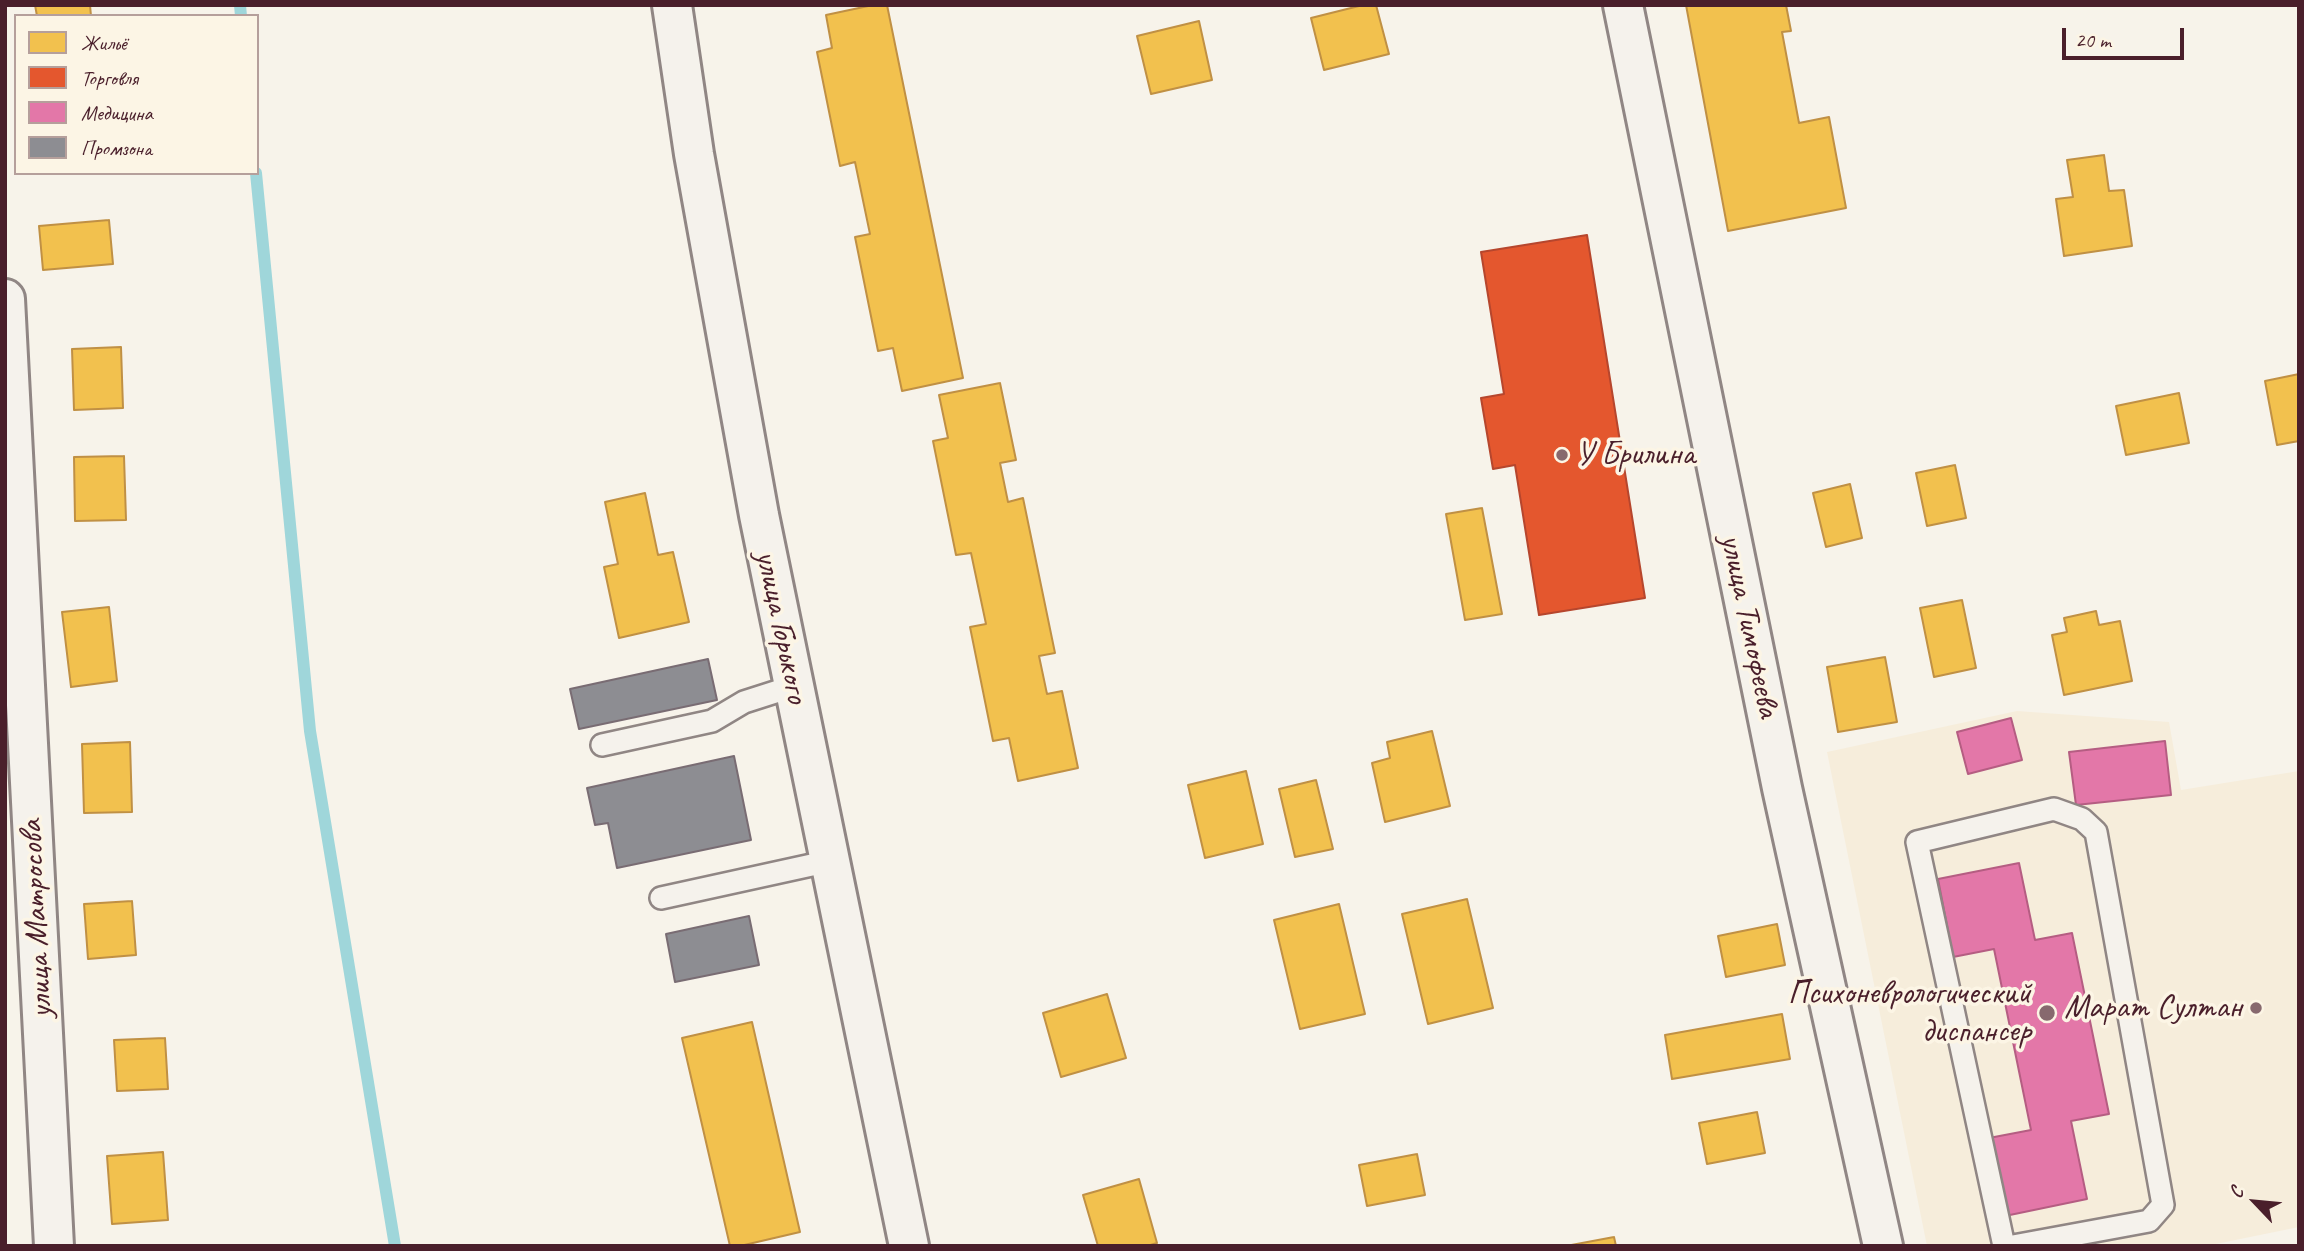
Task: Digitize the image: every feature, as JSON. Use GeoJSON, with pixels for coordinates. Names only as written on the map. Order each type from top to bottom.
{"type":"FeatureCollection","features":[{"type":"Feature","properties":{"kind":"street","name":"улица Горького"},"geometry":{"type":"LineString","coordinates":[[672,5],[697,168],[758,515],[909,1246]]}},
{"type":"Feature","properties":{"kind":"street","name":"улица Тимофеева"},"geometry":{"type":"LineString","coordinates":[[1623,5],[1782,788],[1883,1246]]}},
{"type":"Feature","properties":{"kind":"street","name":"улица Матросова"},"geometry":{"type":"LineString","coordinates":[[5,299],[54,1246]]}},
{"type":"Feature","properties":{"kind":"lane"},"geometry":{"type":"LineString","coordinates":[[602,745],[712,721],[744,702],[794,686]]}},
{"type":"Feature","properties":{"kind":"lane"},"geometry":{"type":"LineString","coordinates":[[2004,1246],[1917,842],[2054,809],[2082,819],[2096,832],[2163,1205],[2149,1221],[2013,1246]]}},
{"type":"Feature","properties":{"kind":"lane"},"geometry":{"type":"LineString","coordinates":[[661,898],[830,861]]}},
{"type":"Feature","properties":{"kind":"shaded area","name":"Психоневрологический диспансер"},"geometry":{"type":"Polygon","coordinates":[[[2017,711],[2169,722],[2181,790],[2299,771],[2299,1227],[2206,1246],[1927,1246],[1827,752],[2017,711]]]}},
{"type":"Feature","properties":{"kind":"building: Жильё"},"geometry":{"type":"Polygon","coordinates":[[[35,5],[90,5],[91,14],[37,14],[35,5]]]}},
{"type":"Feature","properties":{"kind":"building: Жильё"},"geometry":{"type":"Polygon","coordinates":[[[873,5],[887,5],[963,378],[902,391],[893,348],[878,351],[855,237],[870,234],[855,162],[840,166],[817,52],[832,48],[826,15],[873,5]]]}},
{"type":"Feature","properties":{"kind":"building: Жильё"},"geometry":{"type":"Polygon","coordinates":[[[1363,5],[1376,5],[1389,54],[1324,70],[1311,18],[1363,5]]]}},
{"type":"Feature","properties":{"kind":"building: Жильё"},"geometry":{"type":"Polygon","coordinates":[[[1686,5],[1786,5],[1791,31],[1782,32],[1799,123],[1829,117],[1846,208],[1728,231],[1686,5]]]}},
{"type":"Feature","properties":{"kind":"building: Жильё"},"geometry":{"type":"Polygon","coordinates":[[[1199,21],[1212,80],[1151,94],[1137,36],[1199,21]]]}},
{"type":"Feature","properties":{"kind":"building: Жильё"},"geometry":{"type":"Polygon","coordinates":[[[2104,155],[2109,191],[2124,190],[2132,246],[2064,256],[2056,199],[2073,197],[2067,160],[2104,155]]]}},
{"type":"Feature","properties":{"kind":"building: Жильё"},"geometry":{"type":"Polygon","coordinates":[[[109,220],[113,264],[43,270],[39,226],[109,220]]]}},
{"type":"Feature","properties":{"kind":"building: Жильё"},"geometry":{"type":"Polygon","coordinates":[[[121,347],[123,408],[74,410],[72,349],[121,347]]]}},
{"type":"Feature","properties":{"kind":"building: Жильё"},"geometry":{"type":"Polygon","coordinates":[[[2299,374],[2299,441],[2277,445],[2265,381],[2299,374]]]}},
{"type":"Feature","properties":{"kind":"building: Жильё"},"geometry":{"type":"Polygon","coordinates":[[[1000,383],[1016,460],[1000,463],[1008,502],[1023,498],[1055,653],[1039,656],[1047,694],[1062,691],[1078,768],[1018,781],[1009,738],[993,741],[970,627],[986,624],[971,553],[956,555],[933,441],[948,438],[939,395],[1000,383]]]}},
{"type":"Feature","properties":{"kind":"building: Жильё"},"geometry":{"type":"Polygon","coordinates":[[[2179,393],[2189,443],[2126,455],[2116,406],[2179,393]]]}},
{"type":"Feature","properties":{"kind":"building: Жильё"},"geometry":{"type":"Polygon","coordinates":[[[124,456],[126,520],[75,521],[74,457],[124,456]]]}},
{"type":"Feature","properties":{"kind":"building: Жильё"},"geometry":{"type":"Polygon","coordinates":[[[1955,465],[1966,518],[1927,526],[1916,473],[1955,465]]]}},
{"type":"Feature","properties":{"kind":"building: Жильё"},"geometry":{"type":"Polygon","coordinates":[[[1850,484],[1862,538],[1826,547],[1813,493],[1850,484]]]}},
{"type":"Feature","properties":{"kind":"building: Жильё"},"geometry":{"type":"Polygon","coordinates":[[[645,493],[658,555],[673,552],[689,622],[619,638],[604,567],[618,564],[605,502],[645,493]]]}},
{"type":"Feature","properties":{"kind":"building: Жильё"},"geometry":{"type":"Polygon","coordinates":[[[1482,508],[1502,614],[1465,620],[1446,514],[1482,508]]]}},
{"type":"Feature","properties":{"kind":"building: Жильё"},"geometry":{"type":"Polygon","coordinates":[[[1962,600],[1976,668],[1934,677],[1920,608],[1962,600]]]}},
{"type":"Feature","properties":{"kind":"building: Жильё"},"geometry":{"type":"Polygon","coordinates":[[[109,607],[117,681],[71,687],[62,612],[109,607]]]}},
{"type":"Feature","properties":{"kind":"building: Жильё"},"geometry":{"type":"Polygon","coordinates":[[[2096,611],[2099,625],[2120,621],[2132,681],[2064,695],[2052,635],[2067,632],[2064,618],[2096,611]]]}},
{"type":"Feature","properties":{"kind":"building: Жильё"},"geometry":{"type":"Polygon","coordinates":[[[1885,657],[1897,722],[1838,732],[1827,667],[1885,657]]]}},
{"type":"Feature","properties":{"kind":"building: Жильё"},"geometry":{"type":"Polygon","coordinates":[[[1432,731],[1450,806],[1385,822],[1372,763],[1390,758],[1387,742],[1432,731]]]}},
{"type":"Feature","properties":{"kind":"building: Жильё"},"geometry":{"type":"Polygon","coordinates":[[[130,742],[132,812],[84,813],[82,744],[130,742]]]}},
{"type":"Feature","properties":{"kind":"building: Жильё"},"geometry":{"type":"Polygon","coordinates":[[[1246,771],[1263,844],[1205,858],[1188,785],[1246,771]]]}},
{"type":"Feature","properties":{"kind":"building: Жильё"},"geometry":{"type":"Polygon","coordinates":[[[1316,780],[1333,849],[1295,857],[1279,789],[1316,780]]]}},
{"type":"Feature","properties":{"kind":"building: Жильё"},"geometry":{"type":"Polygon","coordinates":[[[1467,899],[1493,1008],[1428,1024],[1402,914],[1467,899]]]}},
{"type":"Feature","properties":{"kind":"building: Жильё"},"geometry":{"type":"Polygon","coordinates":[[[132,901],[136,955],[88,959],[84,904],[132,901]]]}},
{"type":"Feature","properties":{"kind":"building: Жильё"},"geometry":{"type":"Polygon","coordinates":[[[1339,904],[1365,1014],[1300,1029],[1274,920],[1339,904]]]}},
{"type":"Feature","properties":{"kind":"building: Жильё"},"geometry":{"type":"Polygon","coordinates":[[[1777,924],[1785,965],[1726,977],[1718,936],[1777,924]]]}},
{"type":"Feature","properties":{"kind":"building: Жильё"},"geometry":{"type":"Polygon","coordinates":[[[1107,994],[1126,1058],[1061,1077],[1043,1013],[1107,994]]]}},
{"type":"Feature","properties":{"kind":"building: Жильё"},"geometry":{"type":"Polygon","coordinates":[[[1782,1014],[1790,1059],[1672,1079],[1665,1035],[1782,1014]]]}},
{"type":"Feature","properties":{"kind":"building: Жильё"},"geometry":{"type":"Polygon","coordinates":[[[752,1022],[800,1232],[730,1246],[682,1038],[752,1022]]]}},
{"type":"Feature","properties":{"kind":"building: Жильё"},"geometry":{"type":"Polygon","coordinates":[[[165,1038],[168,1089],[117,1091],[114,1040],[165,1038]]]}},
{"type":"Feature","properties":{"kind":"building: Жильё"},"geometry":{"type":"Polygon","coordinates":[[[1757,1112],[1765,1153],[1707,1164],[1699,1123],[1757,1112]]]}},
{"type":"Feature","properties":{"kind":"building: Жильё"},"geometry":{"type":"Polygon","coordinates":[[[163,1152],[168,1220],[112,1224],[107,1156],[163,1152]]]}},
{"type":"Feature","properties":{"kind":"building: Жильё"},"geometry":{"type":"Polygon","coordinates":[[[1417,1154],[1425,1195],[1367,1206],[1359,1165],[1417,1154]]]}},
{"type":"Feature","properties":{"kind":"building: Жильё"},"geometry":{"type":"Polygon","coordinates":[[[1139,1179],[1157,1243],[1147,1246],[1098,1246],[1083,1195],[1139,1179]]]}},
{"type":"Feature","properties":{"kind":"building: Жильё"},"geometry":{"type":"Polygon","coordinates":[[[1614,1237],[1616,1246],[1566,1246],[1614,1237]]]}},
{"type":"Feature","properties":{"kind":"building: Торговля","name":"У Брилина"},"geometry":{"type":"Polygon","coordinates":[[[1587,235],[1645,598],[1539,615],[1515,465],[1493,469],[1481,398],[1504,394],[1481,252],[1587,235]]]}},
{"type":"Feature","properties":{"kind":"building: Медицина"},"geometry":{"type":"Polygon","coordinates":[[[2011,718],[2022,760],[1968,774],[1957,732],[2011,718]]]}},
{"type":"Feature","properties":{"kind":"building: Медицина"},"geometry":{"type":"Polygon","coordinates":[[[2165,741],[2171,795],[2076,805],[2069,752],[2165,741]]]}},
{"type":"Feature","properties":{"kind":"building: Медицина"},"geometry":{"type":"Polygon","coordinates":[[[2019,863],[2035,940],[2072,933],[2109,1114],[2071,1121],[2087,1199],[2005,1216],[1989,1138],[2031,1130],[1994,949],[1953,957],[1938,879],[2019,863]]]}},
{"type":"Feature","properties":{"kind":"building: Промзона"},"geometry":{"type":"Polygon","coordinates":[[[708,659],[717,700],[579,729],[570,689],[708,659]]]}},
{"type":"Feature","properties":{"kind":"building: Промзона"},"geometry":{"type":"Polygon","coordinates":[[[734,756],[751,840],[617,868],[608,823],[595,825],[587,788],[734,756]]]}},
{"type":"Feature","properties":{"kind":"building: Промзона"},"geometry":{"type":"Polygon","coordinates":[[[749,916],[759,965],[675,982],[666,934],[749,916]]]}},
{"type":"Feature","properties":{"kind":"waterway"},"geometry":{"type":"LineString","coordinates":[[240,5],[241,14]]}},
{"type":"Feature","properties":{"kind":"waterway"},"geometry":{"type":"LineString","coordinates":[[256,175],[310,731],[395,1246]]}},
{"type":"Feature","properties":{"kind":"place","name":"У Брилина"},"geometry":{"type":"Point","coordinates":[1562,455]}},
{"type":"Feature","properties":{"kind":"place","name":"Марат Султан"},"geometry":{"type":"Point","coordinates":[2256,1008]}},
{"type":"Feature","properties":{"kind":"place","name":"Психоневрологический диспансер"},"geometry":{"type":"Point","coordinates":[2047,1013]}}]}
